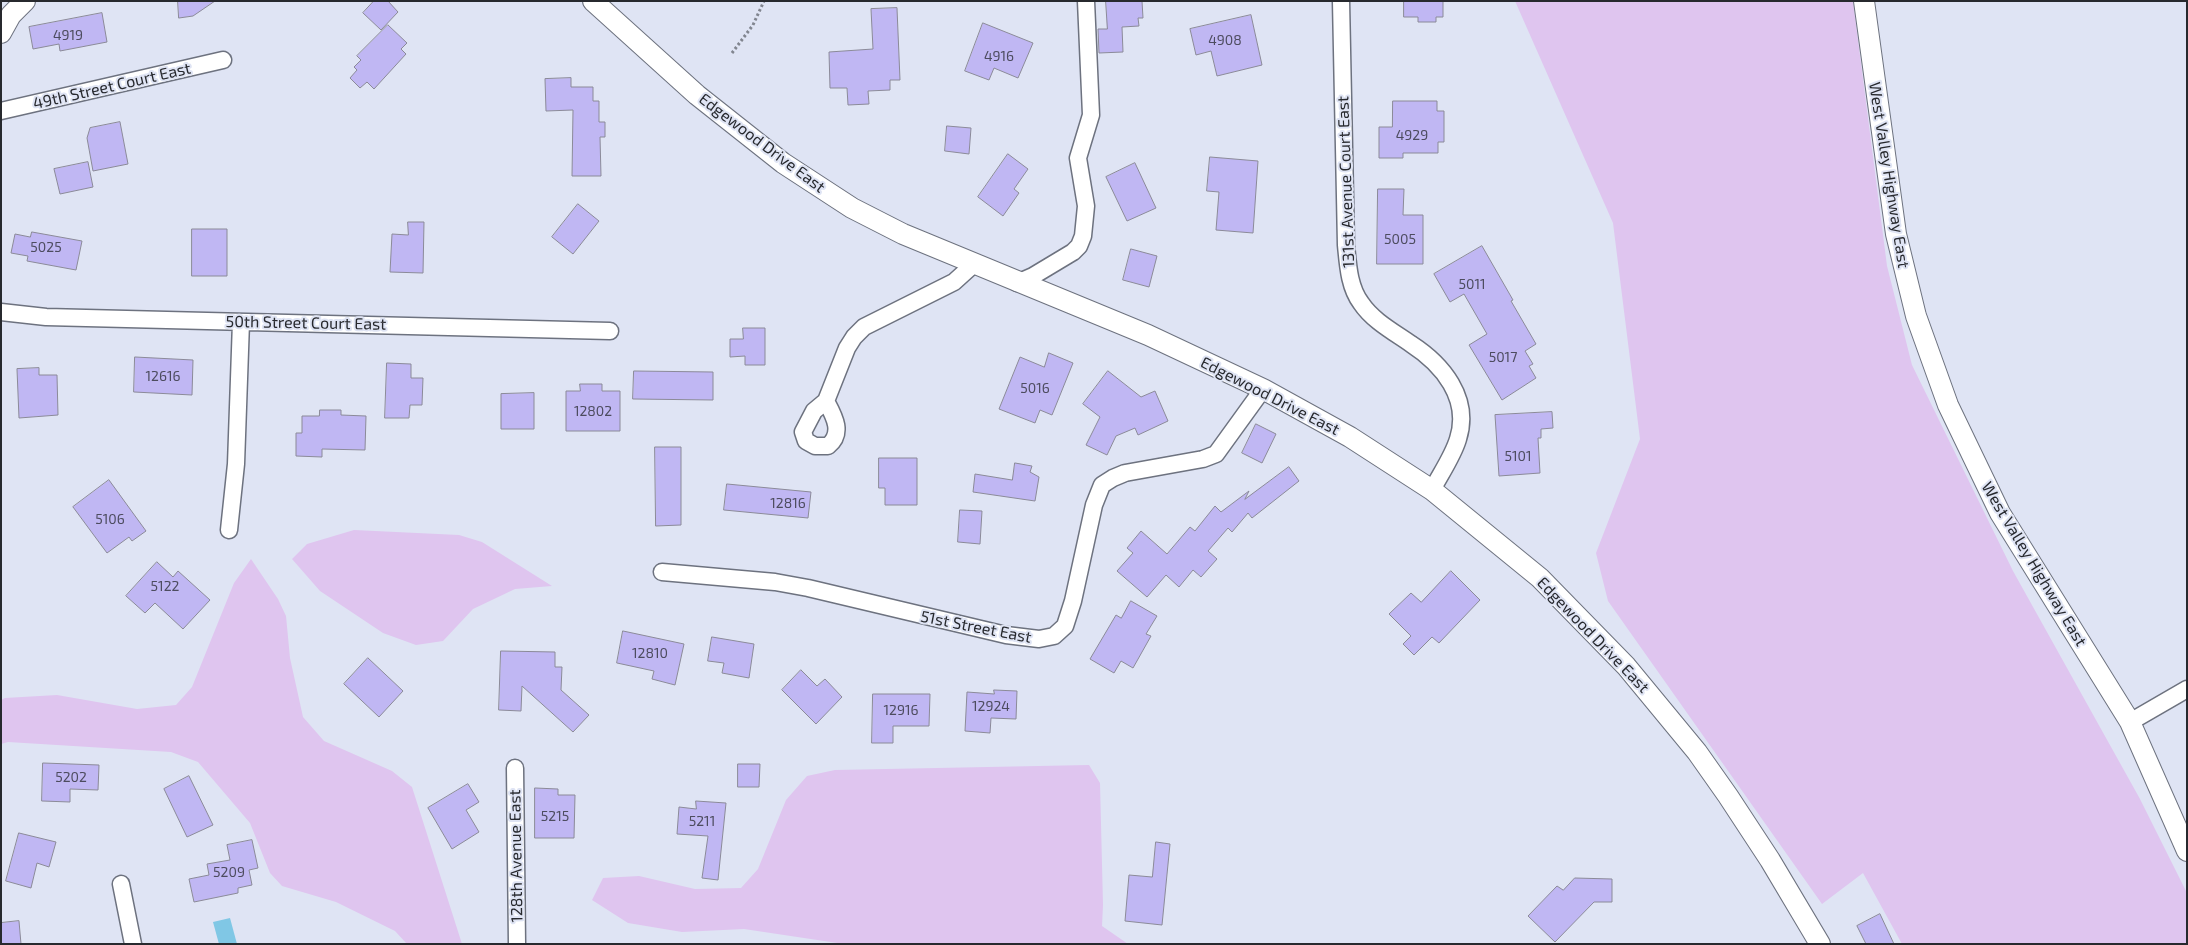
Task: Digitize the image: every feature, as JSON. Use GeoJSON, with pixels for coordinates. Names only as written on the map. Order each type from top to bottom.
{"type":"FeatureCollection","features":[{"type":"Feature","properties":{"kind":"street"},"geometry":{"type":"LineString","coordinates":[[1,33],[11,15],[25,1]]}},
{"type":"Feature","properties":{"kind":"street","name":"Edgewood Drive East"},"geometry":{"type":"LineString","coordinates":[[593,1],[697,95],[783,163],[852,208],[903,234],[975,263],[1017,283],[1148,335],[1263,389],[1350,438],[1432,490],[1540,578],[1614,652],[1645,688],[1697,752],[1728,796],[1770,860],[1820,944]]}},
{"type":"Feature","properties":{"kind":"street"},"geometry":{"type":"LineString","coordinates":[[1017,283],[1033,276],[1073,252],[1079,246],[1083,236],[1086,206],[1078,158],[1091,116],[1086,1]]}},
{"type":"Feature","properties":{"kind":"street","name":"131st Avenue Court East"},"geometry":{"type":"LineString","coordinates":[[1341,1],[1346,245],[1349,274],[1358,297],[1372,316],[1425,353],[1447,375],[1456,392],[1460,408],[1458,438],[1432,490]]}},
{"type":"Feature","properties":{"kind":"street","name":"West Valley Highway East"},"geometry":{"type":"LineString","coordinates":[[1864,1],[1896,234],[1913,307],[1948,405],[2000,513],[2130,722],[2187,850]]}},
{"type":"Feature","properties":{"kind":"street","name":"49th Street Court East"},"geometry":{"type":"LineString","coordinates":[[1,111],[222,60]]}},
{"type":"Feature","properties":{"kind":"street"},"geometry":{"type":"LineString","coordinates":[[826,401],[847,348],[864,327],[954,282],[975,263]]}},
{"type":"Feature","properties":{"kind":"street","name":"50th Street Court East"},"geometry":{"type":"LineString","coordinates":[[1,312],[46,317],[610,331]]}},
{"type":"Feature","properties":{"kind":"street"},"geometry":{"type":"LineString","coordinates":[[229,530],[236,464],[241,322]]}},
{"type":"Feature","properties":{"kind":"street","name":"51st Street East"},"geometry":{"type":"LineString","coordinates":[[662,572],[775,582],[808,588],[1006,635],[1029,639],[1054,636],[1064,626],[1073,602],[1094,505],[1102,485],[1125,473],[1203,459],[1216,454],[1263,389]]}},
{"type":"Feature","properties":{"kind":"street"},"geometry":{"type":"LineString","coordinates":[[2130,722],[2187,689]]}},
{"type":"Feature","properties":{"kind":"street","name":"128th Avenue East"},"geometry":{"type":"LineString","coordinates":[[515,768],[517,944]]}},
{"type":"Feature","properties":{"kind":"street"},"geometry":{"type":"LineString","coordinates":[[121,884],[133,944]]}},
{"type":"Feature","properties":{"kind":"path"},"geometry":{"type":"LineString","coordinates":[[732,53],[753,26],[764,1]]}},
{"type":"Feature","properties":{"kind":"shaded area"},"geometry":{"type":"Polygon","coordinates":[[[1515,1],[1853,1],[1887,266],[1912,365],[2013,571],[2140,799],[2187,893],[2187,944],[1902,944],[1863,873],[1822,904],[1608,601],[1596,553],[1640,439],[1613,223],[1515,1]]]}},
{"type":"Feature","properties":{"kind":"shaded area"},"geometry":{"type":"Polygon","coordinates":[[[354,530],[459,535],[482,542],[552,586],[515,589],[473,609],[443,641],[416,645],[383,633],[320,591],[292,559],[307,544],[354,530]]]}},
{"type":"Feature","properties":{"kind":"shaded area"},"geometry":{"type":"Polygon","coordinates":[[[251,559],[278,599],[286,616],[290,658],[303,717],[324,741],[392,771],[412,787],[462,944],[407,944],[395,931],[336,902],[282,886],[270,873],[250,823],[198,762],[171,752],[8,742],[1,744],[1,700],[5,698],[57,695],[137,709],[176,705],[192,687],[234,583],[251,559]]]}},
{"type":"Feature","properties":{"kind":"shaded area"},"geometry":{"type":"Polygon","coordinates":[[[1089,765],[1100,783],[1102,926],[1128,944],[844,944],[744,929],[682,932],[628,923],[592,900],[603,878],[639,876],[695,889],[741,888],[758,869],[786,800],[807,776],[835,770],[1089,765]]]}},
{"type":"Feature","properties":{"kind":"water"},"geometry":{"type":"Polygon","coordinates":[[[230,918],[237,944],[219,944],[213,922],[230,918]]]}},
{"type":"Feature","properties":{"kind":"building"},"geometry":{"type":"Polygon","coordinates":[[[178,1],[215,1],[193,16],[179,18],[178,1]]]}},
{"type":"Feature","properties":{"kind":"building"},"geometry":{"type":"Polygon","coordinates":[[[374,1],[388,1],[398,12],[381,30],[363,13],[374,1]]]}},
{"type":"Feature","properties":{"kind":"building"},"geometry":{"type":"Polygon","coordinates":[[[1106,1],[1142,1],[1143,18],[1138,18],[1139,26],[1122,27],[1123,52],[1099,53],[1098,29],[1107,29],[1106,1]]]}},
{"type":"Feature","properties":{"kind":"building"},"geometry":{"type":"Polygon","coordinates":[[[1404,1],[1443,1],[1443,17],[1436,17],[1436,22],[1418,22],[1418,17],[1404,17],[1404,1]]]}},
{"type":"Feature","properties":{"kind":"building"},"geometry":{"type":"Polygon","coordinates":[[[897,8],[900,80],[890,80],[890,90],[868,91],[869,104],[848,105],[847,88],[830,88],[829,52],[873,49],[871,9],[897,8]]]}},
{"type":"Feature","properties":{"kind":"building"},"geometry":{"type":"Polygon","coordinates":[[[102,13],[107,42],[60,51],[59,44],[33,49],[29,27],[102,13]]]}},
{"type":"Feature","properties":{"kind":"building"},"geometry":{"type":"Polygon","coordinates":[[[1251,15],[1262,65],[1217,76],[1211,51],[1196,55],[1190,29],[1251,15]]]}},
{"type":"Feature","properties":{"kind":"building"},"geometry":{"type":"Polygon","coordinates":[[[983,23],[1033,43],[1018,78],[994,68],[989,80],[965,71],[983,23]]]}},
{"type":"Feature","properties":{"kind":"building"},"geometry":{"type":"Polygon","coordinates":[[[388,25],[407,43],[401,49],[406,54],[374,89],[367,82],[360,88],[350,78],[357,70],[354,67],[361,60],[357,56],[388,25]]]}},
{"type":"Feature","properties":{"kind":"building"},"geometry":{"type":"Polygon","coordinates":[[[571,78],[571,87],[593,87],[593,101],[599,101],[599,122],[605,122],[605,137],[600,137],[601,176],[572,176],[573,110],[546,111],[545,79],[571,78]]]}},
{"type":"Feature","properties":{"kind":"building"},"geometry":{"type":"Polygon","coordinates":[[[1393,101],[1437,101],[1437,111],[1444,111],[1444,142],[1438,142],[1438,153],[1403,153],[1403,158],[1379,158],[1379,127],[1392,127],[1393,101]]]}},
{"type":"Feature","properties":{"kind":"building"},"geometry":{"type":"Polygon","coordinates":[[[120,122],[128,164],[93,171],[87,138],[90,128],[120,122]]]}},
{"type":"Feature","properties":{"kind":"building"},"geometry":{"type":"Polygon","coordinates":[[[947,126],[971,128],[969,154],[945,151],[947,126]]]}},
{"type":"Feature","properties":{"kind":"building"},"geometry":{"type":"Polygon","coordinates":[[[1008,154],[1028,169],[1014,189],[1019,193],[1003,216],[978,197],[1008,154]]]}},
{"type":"Feature","properties":{"kind":"building"},"geometry":{"type":"Polygon","coordinates":[[[1210,157],[1258,161],[1253,233],[1216,230],[1219,192],[1207,191],[1210,157]]]}},
{"type":"Feature","properties":{"kind":"building"},"geometry":{"type":"Polygon","coordinates":[[[88,162],[93,187],[60,194],[54,169],[88,162]]]}},
{"type":"Feature","properties":{"kind":"building"},"geometry":{"type":"Polygon","coordinates":[[[1135,163],[1156,208],[1127,221],[1106,177],[1135,163]]]}},
{"type":"Feature","properties":{"kind":"building"},"geometry":{"type":"Polygon","coordinates":[[[1378,189],[1404,189],[1403,215],[1423,215],[1423,264],[1377,264],[1378,189]]]}},
{"type":"Feature","properties":{"kind":"building"},"geometry":{"type":"Polygon","coordinates":[[[578,204],[599,221],[573,254],[552,237],[578,204]]]}},
{"type":"Feature","properties":{"kind":"building"},"geometry":{"type":"Polygon","coordinates":[[[408,222],[424,222],[423,273],[390,272],[392,234],[408,235],[408,222]]]}},
{"type":"Feature","properties":{"kind":"building"},"geometry":{"type":"Polygon","coordinates":[[[192,229],[227,229],[227,276],[192,276],[192,229]]]}},
{"type":"Feature","properties":{"kind":"building"},"geometry":{"type":"Polygon","coordinates":[[[32,232],[82,241],[76,270],[27,261],[28,256],[11,253],[15,234],[30,237],[32,232]]]}},
{"type":"Feature","properties":{"kind":"building"},"geometry":{"type":"Polygon","coordinates":[[[1482,246],[1536,344],[1525,351],[1533,364],[1529,366],[1536,378],[1502,400],[1469,345],[1487,334],[1464,294],[1450,302],[1434,274],[1482,246]]]}},
{"type":"Feature","properties":{"kind":"building"},"geometry":{"type":"Polygon","coordinates":[[[1131,249],[1157,256],[1149,287],[1123,280],[1131,249]]]}},
{"type":"Feature","properties":{"kind":"building"},"geometry":{"type":"Polygon","coordinates":[[[743,328],[765,328],[765,365],[745,365],[745,356],[730,357],[730,339],[743,339],[743,328]]]}},
{"type":"Feature","properties":{"kind":"building"},"geometry":{"type":"Polygon","coordinates":[[[1049,353],[1073,363],[1052,415],[1040,410],[1035,423],[999,409],[1020,357],[1044,367],[1049,353]]]}},
{"type":"Feature","properties":{"kind":"building"},"geometry":{"type":"Polygon","coordinates":[[[135,357],[193,360],[192,395],[134,392],[135,357]]]}},
{"type":"Feature","properties":{"kind":"building"},"geometry":{"type":"Polygon","coordinates":[[[387,363],[411,364],[411,378],[423,378],[422,405],[410,405],[409,418],[385,418],[387,363]]]}},
{"type":"Feature","properties":{"kind":"building"},"geometry":{"type":"Polygon","coordinates":[[[39,368],[39,375],[57,375],[58,415],[19,418],[17,369],[39,368]]]}},
{"type":"Feature","properties":{"kind":"building"},"geometry":{"type":"Polygon","coordinates":[[[634,371],[713,372],[713,400],[633,399],[634,371]]]}},
{"type":"Feature","properties":{"kind":"building"},"geometry":{"type":"Polygon","coordinates":[[[1108,371],[1141,397],[1155,391],[1168,421],[1138,435],[1135,428],[1116,436],[1107,455],[1086,445],[1100,417],[1083,404],[1108,371]]]}},
{"type":"Feature","properties":{"kind":"building"},"geometry":{"type":"Polygon","coordinates":[[[580,384],[602,384],[602,391],[620,391],[620,431],[566,431],[566,391],[580,391],[580,384]]]}},
{"type":"Feature","properties":{"kind":"building"},"geometry":{"type":"Polygon","coordinates":[[[534,393],[534,429],[501,429],[501,394],[534,393]]]}},
{"type":"Feature","properties":{"kind":"building"},"geometry":{"type":"Polygon","coordinates":[[[320,410],[341,410],[341,415],[366,416],[365,450],[322,449],[322,457],[296,456],[296,433],[302,433],[302,416],[319,416],[320,410]]]}},
{"type":"Feature","properties":{"kind":"building"},"geometry":{"type":"Polygon","coordinates":[[[1552,412],[1553,428],[1541,429],[1541,438],[1538,438],[1540,473],[1499,476],[1495,415],[1552,412]]]}},
{"type":"Feature","properties":{"kind":"building"},"geometry":{"type":"Polygon","coordinates":[[[1256,424],[1276,434],[1262,463],[1242,453],[1256,424]]]}},
{"type":"Feature","properties":{"kind":"building"},"geometry":{"type":"Polygon","coordinates":[[[655,447],[681,447],[681,525],[656,526],[655,447]]]}},
{"type":"Feature","properties":{"kind":"building"},"geometry":{"type":"Polygon","coordinates":[[[879,458],[917,458],[917,505],[885,505],[885,488],[879,488],[879,458]]]}},
{"type":"Feature","properties":{"kind":"building"},"geometry":{"type":"Polygon","coordinates":[[[1015,463],[1032,466],[1030,472],[1039,477],[1035,501],[973,492],[975,474],[1012,480],[1015,463]]]}},
{"type":"Feature","properties":{"kind":"building"},"geometry":{"type":"Polygon","coordinates":[[[1289,467],[1299,481],[1252,518],[1248,513],[1232,532],[1228,528],[1208,551],[1217,559],[1201,577],[1193,570],[1179,587],[1166,575],[1147,597],[1117,571],[1133,553],[1127,548],[1141,531],[1167,554],[1190,527],[1195,531],[1215,506],[1221,512],[1249,491],[1245,499],[1289,467]]]}},
{"type":"Feature","properties":{"kind":"building"},"geometry":{"type":"Polygon","coordinates":[[[109,480],[146,531],[132,541],[129,537],[107,553],[73,507],[109,480]]]}},
{"type":"Feature","properties":{"kind":"building"},"geometry":{"type":"Polygon","coordinates":[[[727,484],[811,492],[808,518],[724,510],[727,484]]]}},
{"type":"Feature","properties":{"kind":"building"},"geometry":{"type":"Polygon","coordinates":[[[960,510],[982,511],[980,544],[958,542],[960,510]]]}},
{"type":"Feature","properties":{"kind":"building"},"geometry":{"type":"Polygon","coordinates":[[[157,562],[173,577],[178,571],[210,600],[183,629],[155,603],[145,613],[126,596],[157,562]]]}},
{"type":"Feature","properties":{"kind":"building"},"geometry":{"type":"Polygon","coordinates":[[[1451,571],[1480,600],[1439,643],[1432,637],[1414,655],[1403,644],[1411,636],[1389,614],[1411,593],[1421,602],[1451,571]]]}},
{"type":"Feature","properties":{"kind":"building"},"geometry":{"type":"Polygon","coordinates":[[[1131,601],[1157,616],[1146,634],[1151,636],[1133,668],[1121,661],[1114,673],[1090,659],[1116,615],[1121,618],[1131,601]]]}},
{"type":"Feature","properties":{"kind":"building"},"geometry":{"type":"Polygon","coordinates":[[[623,631],[684,644],[675,685],[652,679],[654,671],[617,663],[623,631]]]}},
{"type":"Feature","properties":{"kind":"building"},"geometry":{"type":"Polygon","coordinates":[[[712,637],[754,644],[749,678],[722,673],[724,663],[708,661],[712,637]]]}},
{"type":"Feature","properties":{"kind":"building"},"geometry":{"type":"Polygon","coordinates":[[[501,651],[555,652],[555,667],[562,667],[561,690],[589,715],[573,732],[522,686],[521,711],[499,710],[501,651]]]}},
{"type":"Feature","properties":{"kind":"building"},"geometry":{"type":"Polygon","coordinates":[[[368,658],[403,691],[379,717],[344,684],[368,658]]]}},
{"type":"Feature","properties":{"kind":"building"},"geometry":{"type":"Polygon","coordinates":[[[801,670],[817,686],[825,679],[842,697],[816,724],[782,690],[801,670]]]}},
{"type":"Feature","properties":{"kind":"building"},"geometry":{"type":"Polygon","coordinates":[[[994,690],[1017,691],[1016,719],[991,718],[990,733],[965,731],[967,692],[994,694],[994,690]]]}},
{"type":"Feature","properties":{"kind":"building"},"geometry":{"type":"Polygon","coordinates":[[[873,694],[930,694],[929,726],[893,726],[893,743],[872,743],[873,694]]]}},
{"type":"Feature","properties":{"kind":"building"},"geometry":{"type":"Polygon","coordinates":[[[43,763],[99,765],[98,790],[70,789],[70,802],[42,801],[43,763]]]}},
{"type":"Feature","properties":{"kind":"building"},"geometry":{"type":"Polygon","coordinates":[[[738,764],[760,764],[759,787],[738,787],[738,764]]]}},
{"type":"Feature","properties":{"kind":"building"},"geometry":{"type":"Polygon","coordinates":[[[189,776],[213,825],[187,837],[164,789],[189,776]]]}},
{"type":"Feature","properties":{"kind":"building"},"geometry":{"type":"Polygon","coordinates":[[[468,784],[479,802],[466,810],[479,832],[452,849],[428,808],[468,784]]]}},
{"type":"Feature","properties":{"kind":"building"},"geometry":{"type":"Polygon","coordinates":[[[535,788],[558,789],[558,795],[575,795],[574,838],[535,838],[535,788]]]}},
{"type":"Feature","properties":{"kind":"building"},"geometry":{"type":"Polygon","coordinates":[[[696,801],[726,803],[718,880],[702,878],[708,836],[677,834],[679,807],[696,809],[696,801]]]}},
{"type":"Feature","properties":{"kind":"building"},"geometry":{"type":"Polygon","coordinates":[[[19,833],[56,842],[49,867],[37,863],[31,888],[6,881],[19,833]]]}},
{"type":"Feature","properties":{"kind":"building"},"geometry":{"type":"Polygon","coordinates":[[[252,840],[258,868],[249,870],[252,885],[238,888],[238,893],[194,902],[189,879],[209,875],[207,864],[230,860],[227,845],[252,840]]]}},
{"type":"Feature","properties":{"kind":"building"},"geometry":{"type":"Polygon","coordinates":[[[1156,842],[1170,844],[1162,925],[1125,921],[1129,875],[1152,877],[1156,842]]]}},
{"type":"Feature","properties":{"kind":"building"},"geometry":{"type":"Polygon","coordinates":[[[1575,878],[1612,879],[1612,902],[1594,902],[1555,942],[1528,916],[1557,886],[1563,890],[1575,878]]]}},
{"type":"Feature","properties":{"kind":"building"},"geometry":{"type":"Polygon","coordinates":[[[1880,914],[1894,944],[1866,944],[1857,926],[1880,914]]]}},
{"type":"Feature","properties":{"kind":"building"},"geometry":{"type":"Polygon","coordinates":[[[19,921],[21,944],[1,944],[1,923],[19,921]]]}}]}
